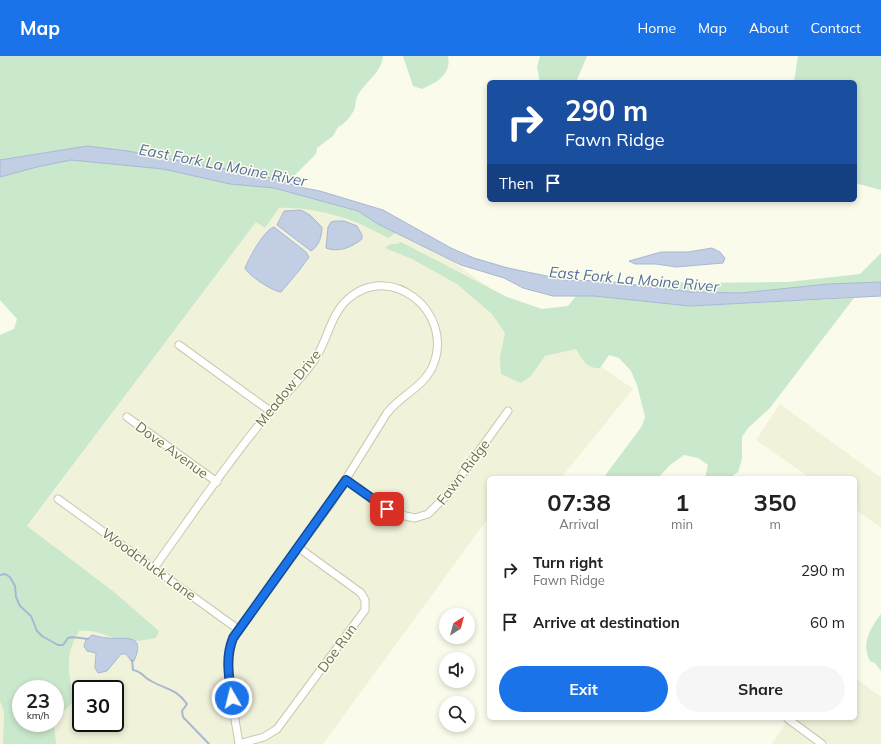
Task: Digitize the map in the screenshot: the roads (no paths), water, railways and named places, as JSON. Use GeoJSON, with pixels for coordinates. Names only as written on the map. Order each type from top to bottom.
{"type":"FeatureCollection","features":[{"type":"Feature","properties":{"kind":"street","name":"Meadow Drive"},"geometry":{"type":"LineString","coordinates":[[154,568],[270,411],[316,358],[334,317],[351,296],[372,288],[387,287],[402,290],[419,302],[432,318],[437,333],[438,351],[434,364],[426,378],[396,403],[387,413],[346,480],[299,548],[239,630],[230,647],[228,662],[239,744]]}},
{"type":"Feature","properties":{"kind":"street"},"geometry":{"type":"LineString","coordinates":[[179,345],[270,411]]}},
{"type":"Feature","properties":{"kind":"street","name":"Fawn Ridge"},"geometry":{"type":"LineString","coordinates":[[346,480],[396,514],[415,518],[428,514],[448,494],[508,411]]}},
{"type":"Feature","properties":{"kind":"street","name":"Dove Avenue"},"geometry":{"type":"LineString","coordinates":[[126,417],[217,482]]}},
{"type":"Feature","properties":{"kind":"street","name":"Woodchuck Lane"},"geometry":{"type":"LineString","coordinates":[[58,499],[239,630]]}},
{"type":"Feature","properties":{"kind":"street","name":"Doe Run"},"geometry":{"type":"LineString","coordinates":[[239,744],[264,737],[277,729],[365,610],[365,600],[361,593],[299,548]]}},
{"type":"Feature","properties":{"kind":"street"},"geometry":{"type":"LineString","coordinates":[[789,720],[822,744]]}},
{"type":"Feature","properties":{"kind":"water"},"geometry":{"type":"Polygon","coordinates":[[[87,146],[128,151],[212,167],[249,172],[304,188],[320,191],[383,210],[451,248],[474,258],[508,268],[566,280],[605,281],[691,292],[741,293],[828,284],[881,282],[881,296],[690,306],[594,296],[553,296],[523,288],[504,278],[461,265],[378,224],[358,211],[274,188],[230,184],[163,169],[71,160],[0,177],[0,160],[87,146]]]}},
{"type":"Feature","properties":{"kind":"water"},"geometry":{"type":"Polygon","coordinates":[[[301,210],[310,215],[322,227],[320,240],[311,251],[277,225],[284,211],[301,210]]]}},
{"type":"Feature","properties":{"kind":"water"},"geometry":{"type":"Polygon","coordinates":[[[344,221],[357,226],[362,235],[362,239],[345,248],[336,250],[326,248],[328,227],[331,222],[344,221]]]}},
{"type":"Feature","properties":{"kind":"water"},"geometry":{"type":"Polygon","coordinates":[[[274,227],[306,252],[309,257],[281,292],[261,283],[245,268],[253,251],[261,239],[270,229],[274,227]]]}},
{"type":"Feature","properties":{"kind":"water"},"geometry":{"type":"Polygon","coordinates":[[[712,248],[720,252],[725,258],[723,263],[676,267],[656,264],[635,264],[629,261],[661,252],[688,252],[712,248]]]}},
{"type":"Feature","properties":{"kind":"water"},"geometry":{"type":"Polygon","coordinates":[[[92,635],[106,638],[132,639],[138,645],[134,661],[132,662],[126,654],[121,654],[107,671],[98,673],[95,668],[96,653],[87,651],[84,646],[86,640],[92,635]]]}},
{"type":"Feature","properties":{"kind":"waterway"},"geometry":{"type":"LineString","coordinates":[[0,575],[5,574],[10,577],[15,586],[16,597],[20,606],[31,616],[37,631],[42,636],[58,645],[63,645],[68,638],[72,637],[88,639]]}},
{"type":"Feature","properties":{"kind":"waterway"},"geometry":{"type":"LineString","coordinates":[[132,660],[133,670],[139,672],[151,681],[175,692],[183,699],[187,704],[182,711],[183,717],[209,744]]}},
{"type":"Feature","properties":{"kind":"water label","name":"East Fork La Moine River"},"geometry":{"type":"Point","coordinates":[223,165]}},
{"type":"Feature","properties":{"kind":"water label","name":"East Fork La Moine River"},"geometry":{"type":"Point","coordinates":[634,279]}}]}
